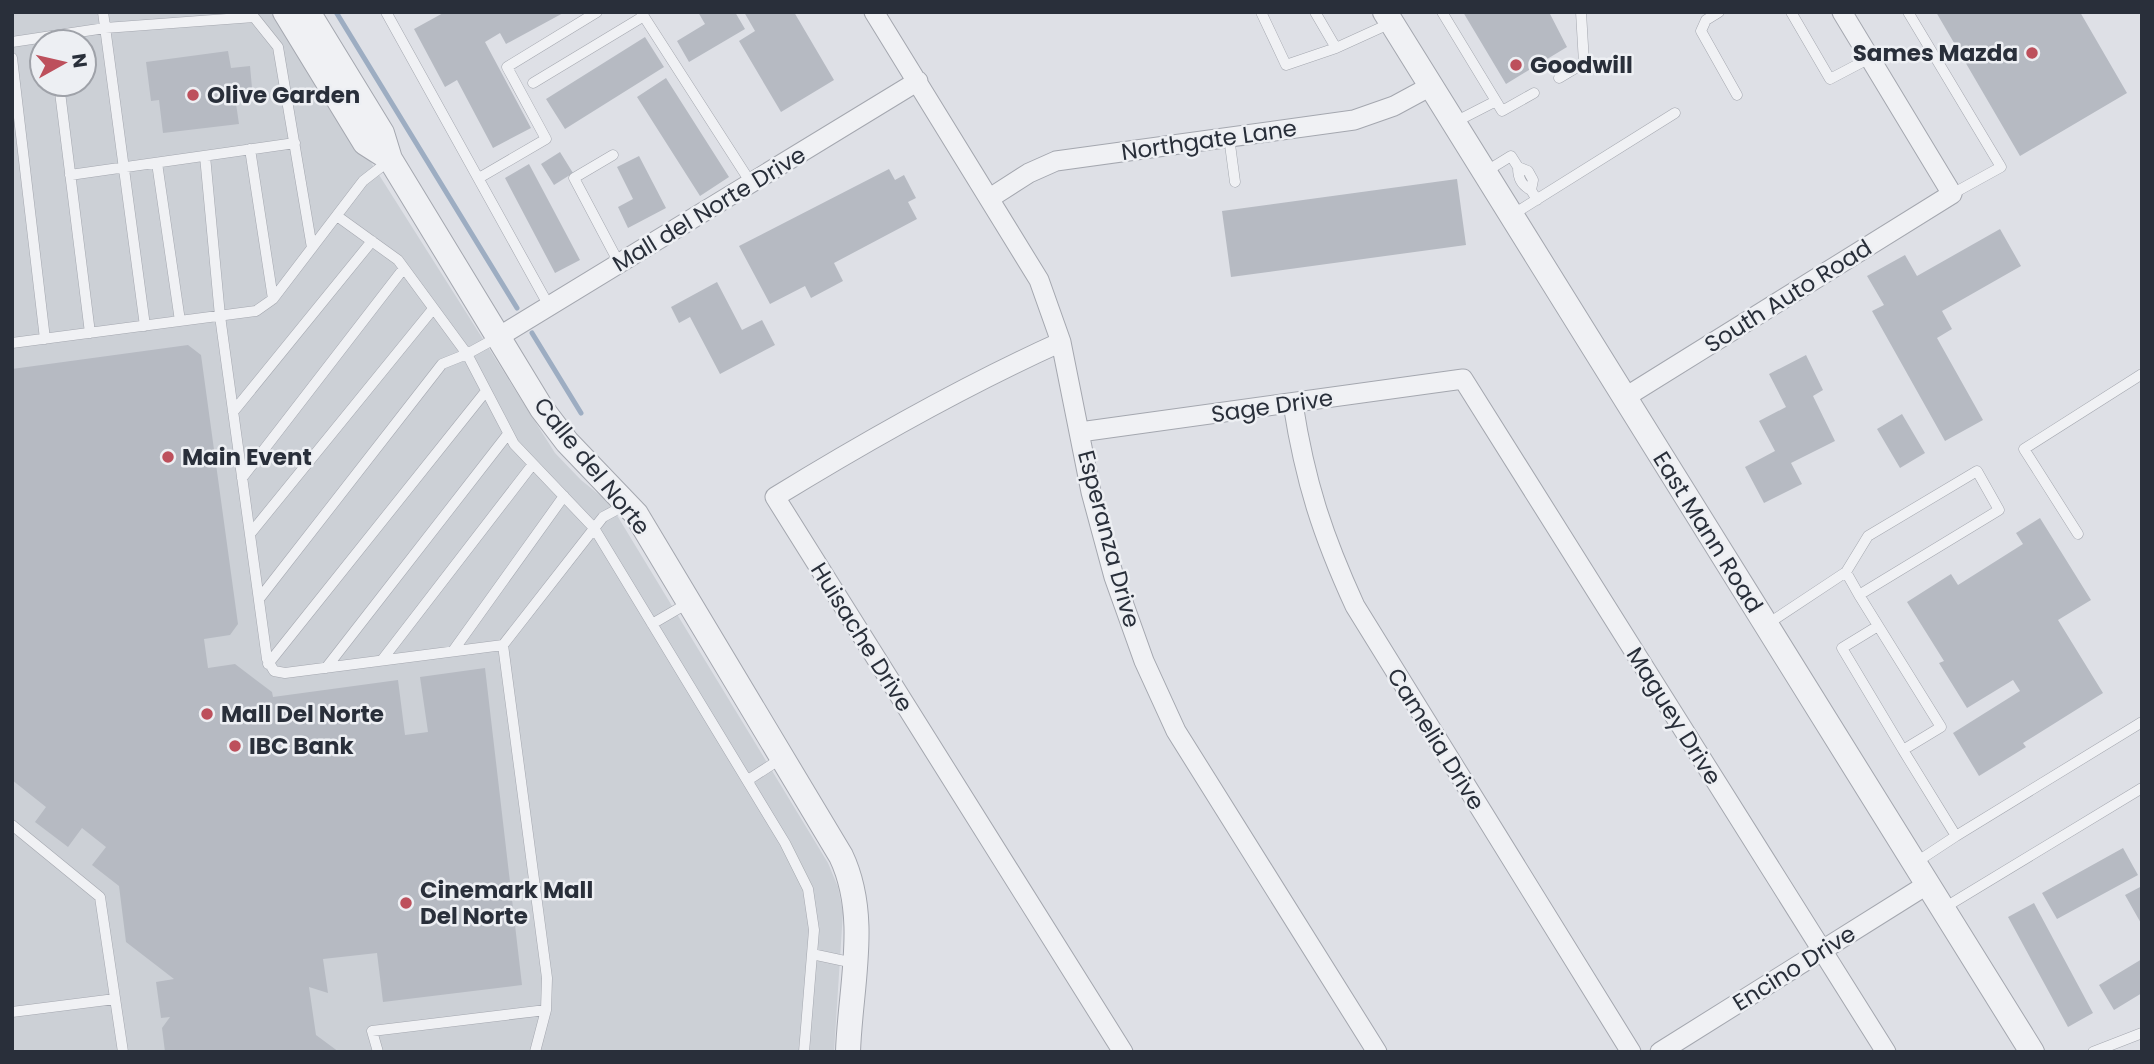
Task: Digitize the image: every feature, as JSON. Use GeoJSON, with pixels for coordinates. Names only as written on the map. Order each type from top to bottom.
{"type":"FeatureCollection","features":[{"type":"Feature","properties":{"kind":"street"},"geometry":{"type":"LineString","coordinates":[[285,12],[365,144],[390,159]]}},
{"type":"Feature","properties":{"kind":"street","name":"Calle del Norte"},"geometry":{"type":"LineString","coordinates":[[308,12],[382,133],[390,159],[550,420],[575,451],[627,503],[689,602],[851,878],[857,916],[848,1052]]}},
{"type":"Feature","properties":{"kind":"street","name":"Esperanza Drive"},"geometry":{"type":"LineString","coordinates":[[874,12],[1039,280],[1061,342],[1091,492],[1114,577],[1144,661],[1176,731],[1377,1052]]}},
{"type":"Feature","properties":{"kind":"street"},"geometry":{"type":"LineString","coordinates":[[1842,12],[1952,194]]}},
{"type":"Feature","properties":{"kind":"street","name":"East Mann Road"},"geometry":{"type":"LineString","coordinates":[[1388,17],[2032,1052]]}},
{"type":"Feature","properties":{"kind":"street","name":"Mall del Norte Drive"},"geometry":{"type":"LineString","coordinates":[[500,336],[918,81]]}},
{"type":"Feature","properties":{"kind":"street","name":"Northgate Lane"},"geometry":{"type":"LineString","coordinates":[[990,198],[1028,173],[1056,161],[1354,120],[1394,106],[1431,86]]}},
{"type":"Feature","properties":{"kind":"street","name":"South Auto Road"},"geometry":{"type":"LineString","coordinates":[[1624,398],[1952,194]]}},
{"type":"Feature","properties":{"kind":"street","name":"Huisache Drive"},"geometry":{"type":"LineString","coordinates":[[1061,342],[979,379],[883,431],[775,497],[1124,1052]]}},
{"type":"Feature","properties":{"kind":"street","name":"Sage Drive"},"geometry":{"type":"LineString","coordinates":[[1080,432],[1463,379]]}},
{"type":"Feature","properties":{"kind":"street","name":"Maguey Drive"},"geometry":{"type":"LineString","coordinates":[[1463,379],[1886,1052]]}},
{"type":"Feature","properties":{"kind":"street","name":"Camelia Drive"},"geometry":{"type":"LineString","coordinates":[[1293,404],[1303,469],[1327,544],[1355,606],[1631,1052]]}},
{"type":"Feature","properties":{"kind":"street","name":"Encino Drive"},"geometry":{"type":"LineString","coordinates":[[1660,1052],[1822,951],[1922,874]]}},
{"type":"Feature","properties":{"kind":"lane"},"geometry":{"type":"LineString","coordinates":[[103,12],[145,326]]}},
{"type":"Feature","properties":{"kind":"lane"},"geometry":{"type":"LineString","coordinates":[[386,12],[549,306]]}},
{"type":"Feature","properties":{"kind":"lane"},"geometry":{"type":"LineString","coordinates":[[478,178],[546,139],[507,67],[597,12]]}},
{"type":"Feature","properties":{"kind":"lane"},"geometry":{"type":"LineString","coordinates":[[1261,12],[1286,65],[1336,48],[1388,17]]}},
{"type":"Feature","properties":{"kind":"lane"},"geometry":{"type":"LineString","coordinates":[[1315,12],[1336,48]]}},
{"type":"Feature","properties":{"kind":"lane"},"geometry":{"type":"LineString","coordinates":[[1443,12],[1502,111],[1534,93]]}},
{"type":"Feature","properties":{"kind":"lane"},"geometry":{"type":"LineString","coordinates":[[1559,78],[1584,63],[1581,12]]}},
{"type":"Feature","properties":{"kind":"lane"},"geometry":{"type":"LineString","coordinates":[[1719,12],[1706,20],[1701,31],[1737,95]]}},
{"type":"Feature","properties":{"kind":"lane"},"geometry":{"type":"LineString","coordinates":[[1791,12],[1830,79],[1870,58]]}},
{"type":"Feature","properties":{"kind":"lane"},"geometry":{"type":"LineString","coordinates":[[1908,12],[2001,167],[1952,194]]}},
{"type":"Feature","properties":{"kind":"lane"},"geometry":{"type":"LineString","coordinates":[[533,83],[642,14],[751,183]]}},
{"type":"Feature","properties":{"kind":"lane"},"geometry":{"type":"LineString","coordinates":[[98,29],[254,17],[278,47],[312,248]]}},
{"type":"Feature","properties":{"kind":"lane"},"geometry":{"type":"LineString","coordinates":[[12,58],[45,339]]}},
{"type":"Feature","properties":{"kind":"lane"},"geometry":{"type":"LineString","coordinates":[[61,98],[90,333]]}},
{"type":"Feature","properties":{"kind":"lane"},"geometry":{"type":"LineString","coordinates":[[1454,123],[1496,101]]}},
{"type":"Feature","properties":{"kind":"lane"},"geometry":{"type":"LineString","coordinates":[[1511,215],[1534,195],[1675,113]]}},
{"type":"Feature","properties":{"kind":"lane"},"geometry":{"type":"LineString","coordinates":[[1229,137],[1235,182]]}},
{"type":"Feature","properties":{"kind":"lane"},"geometry":{"type":"LineString","coordinates":[[70,175],[295,143]]}},
{"type":"Feature","properties":{"kind":"lane"},"geometry":{"type":"LineString","coordinates":[[250,149],[273,299]]}},
{"type":"Feature","properties":{"kind":"lane"},"geometry":{"type":"LineString","coordinates":[[612,155],[574,178],[619,263]]}},
{"type":"Feature","properties":{"kind":"lane"},"geometry":{"type":"LineString","coordinates":[[205,156],[220,316],[268,664],[274,671],[285,673],[503,645],[603,517],[627,503]]}},
{"type":"Feature","properties":{"kind":"lane"},"geometry":{"type":"LineString","coordinates":[[1485,172],[1511,156],[1518,167],[1528,171],[1533,180],[1534,195]]}},
{"type":"Feature","properties":{"kind":"lane"},"geometry":{"type":"LineString","coordinates":[[12,343],[256,311],[273,299],[363,181],[390,159]]}},
{"type":"Feature","properties":{"kind":"lane"},"geometry":{"type":"LineString","coordinates":[[157,163],[180,321]]}},
{"type":"Feature","properties":{"kind":"lane"},"geometry":{"type":"LineString","coordinates":[[337,216],[404,268],[467,354],[508,434],[594,528],[748,780],[808,889],[814,930],[804,1052]]}},
{"type":"Feature","properties":{"kind":"lane"},"geometry":{"type":"LineString","coordinates":[[233,412],[372,241]]}},
{"type":"Feature","properties":{"kind":"lane"},"geometry":{"type":"LineString","coordinates":[[242,478],[404,268]]}},
{"type":"Feature","properties":{"kind":"lane"},"geometry":{"type":"LineString","coordinates":[[250,534],[433,309]]}},
{"type":"Feature","properties":{"kind":"lane"},"geometry":{"type":"LineString","coordinates":[[259,599],[442,364],[500,336]]}},
{"type":"Feature","properties":{"kind":"lane"},"geometry":{"type":"LineString","coordinates":[[2078,534],[2024,449],[2142,374]]}},
{"type":"Feature","properties":{"kind":"lane"},"geometry":{"type":"LineString","coordinates":[[268,664],[486,391]]}},
{"type":"Feature","properties":{"kind":"lane"},"geometry":{"type":"LineString","coordinates":[[326,668],[508,434]]}},
{"type":"Feature","properties":{"kind":"lane"},"geometry":{"type":"LineString","coordinates":[[382,660],[533,464]]}},
{"type":"Feature","properties":{"kind":"lane"},"geometry":{"type":"LineString","coordinates":[[1766,625],[1846,572],[1868,537],[1977,471],[1999,510],[1859,595]]}},
{"type":"Feature","properties":{"kind":"lane"},"geometry":{"type":"LineString","coordinates":[[453,651],[564,496]]}},
{"type":"Feature","properties":{"kind":"lane"},"geometry":{"type":"LineString","coordinates":[[1846,572],[1941,727],[1903,750]]}},
{"type":"Feature","properties":{"kind":"lane"},"geometry":{"type":"LineString","coordinates":[[652,624],[689,602]]}},
{"type":"Feature","properties":{"kind":"lane"},"geometry":{"type":"LineString","coordinates":[[1878,626],[1842,648],[1956,836]]}},
{"type":"Feature","properties":{"kind":"lane"},"geometry":{"type":"LineString","coordinates":[[503,645],[547,978],[546,1010],[534,1052]]}},
{"type":"Feature","properties":{"kind":"lane"},"geometry":{"type":"LineString","coordinates":[[1922,874],[1956,836],[2142,722]]}},
{"type":"Feature","properties":{"kind":"lane"},"geometry":{"type":"LineString","coordinates":[[748,780],[782,758]]}},
{"type":"Feature","properties":{"kind":"lane"},"geometry":{"type":"LineString","coordinates":[[1943,908],[2142,788]]}},
{"type":"Feature","properties":{"kind":"lane"},"geometry":{"type":"LineString","coordinates":[[12,825],[100,897],[122,1052]]}},
{"type":"Feature","properties":{"kind":"lane"},"geometry":{"type":"LineString","coordinates":[[812,954],[854,963]]}},
{"type":"Feature","properties":{"kind":"lane"},"geometry":{"type":"LineString","coordinates":[[12,1012],[116,999]]}},
{"type":"Feature","properties":{"kind":"lane"},"geometry":{"type":"LineString","coordinates":[[378,1052],[372,1031],[546,1010]]}},
{"type":"Feature","properties":{"kind":"lane"},"geometry":{"type":"LineString","coordinates":[[2093,1052],[2142,1033]]}},
{"type":"Feature","properties":{"kind":"shaded area"},"geometry":{"type":"Polygon","coordinates":[[[12,12],[276,12],[555,453],[581,480],[607,501],[618,517],[828,863],[838,887],[843,912],[834,1052],[12,1052],[12,12]]]}},
{"type":"Feature","properties":{"kind":"building"},"geometry":{"type":"Polygon","coordinates":[[[445,12],[565,12],[506,44],[500,33],[485,42],[531,128],[493,148],[457,80],[445,87],[414,29],[445,12]]]}},
{"type":"Feature","properties":{"kind":"building"},"geometry":{"type":"Polygon","coordinates":[[[698,12],[735,12],[745,29],[689,62],[677,41],[705,24],[698,12]]]}},
{"type":"Feature","properties":{"kind":"building"},"geometry":{"type":"Polygon","coordinates":[[[744,12],[794,12],[834,80],[781,112],[739,41],[755,31],[744,12]]]}},
{"type":"Feature","properties":{"kind":"building","name":"Goodwill"},"geometry":{"type":"Polygon","coordinates":[[[1463,12],[1549,12],[1567,47],[1506,84],[1463,12]]]}},
{"type":"Feature","properties":{"kind":"building","name":"Sames Mazda"},"geometry":{"type":"Polygon","coordinates":[[[1936,12],[2080,12],[2127,93],[2020,156],[1936,12]]]}},
{"type":"Feature","properties":{"kind":"building"},"geometry":{"type":"Polygon","coordinates":[[[645,37],[664,67],[565,129],[546,99],[645,37]]]}},
{"type":"Feature","properties":{"kind":"building","name":"Olive Garden"},"geometry":{"type":"Polygon","coordinates":[[[228,51],[231,68],[250,66],[252,88],[234,90],[239,124],[163,133],[159,100],[151,101],[146,62],[228,51]]]}},
{"type":"Feature","properties":{"kind":"building"},"geometry":{"type":"Polygon","coordinates":[[[666,78],[729,177],[700,196],[637,97],[666,78]]]}},
{"type":"Feature","properties":{"kind":"building"},"geometry":{"type":"Polygon","coordinates":[[[560,152],[573,173],[554,185],[541,164],[560,152]]]}},
{"type":"Feature","properties":{"kind":"building"},"geometry":{"type":"Polygon","coordinates":[[[639,156],[666,208],[628,228],[618,207],[633,199],[617,167],[639,156]]]}},
{"type":"Feature","properties":{"kind":"building"},"geometry":{"type":"Polygon","coordinates":[[[529,164],[580,260],[555,273],[505,178],[529,164]]]}},
{"type":"Feature","properties":{"kind":"building"},"geometry":{"type":"Polygon","coordinates":[[[889,169],[895,180],[904,175],[916,198],[908,202],[917,219],[834,263],[843,281],[811,298],[805,286],[770,304],[739,246],[889,169]]]}},
{"type":"Feature","properties":{"kind":"building"},"geometry":{"type":"Polygon","coordinates":[[[1457,179],[1466,245],[1231,277],[1222,211],[1457,179]]]}},
{"type":"Feature","properties":{"kind":"building"},"geometry":{"type":"Polygon","coordinates":[[[2000,229],[2021,266],[1942,311],[1952,329],[1937,338],[1983,420],[1945,441],[1872,311],[1884,305],[1867,276],[1905,255],[1917,276],[2000,229]]]}},
{"type":"Feature","properties":{"kind":"building"},"geometry":{"type":"Polygon","coordinates":[[[717,282],[742,330],[762,320],[775,345],[720,374],[690,317],[679,323],[671,307],[717,282]]]}},
{"type":"Feature","properties":{"kind":"building","name":"Mall Del Norte"},"geometry":{"type":"Polygon","coordinates":[[[188,345],[201,355],[238,624],[230,635],[204,639],[208,668],[235,664],[272,692],[273,697],[398,680],[405,735],[428,732],[420,677],[485,668],[522,985],[383,1002],[377,953],[323,959],[328,993],[309,987],[316,1035],[339,1052],[165,1052],[162,1028],[170,1017],[161,1018],[156,982],[174,979],[126,942],[119,886],[92,865],[106,847],[82,828],[68,847],[35,822],[46,807],[12,780],[12,369],[188,345]]]}},
{"type":"Feature","properties":{"kind":"building"},"geometry":{"type":"Polygon","coordinates":[[[1806,355],[1823,390],[1813,396],[1835,441],[1791,463],[1802,484],[1764,503],[1745,467],[1775,451],[1759,421],[1786,407],[1769,374],[1806,355]]]}},
{"type":"Feature","properties":{"kind":"building"},"geometry":{"type":"Polygon","coordinates":[[[1902,414],[1925,453],[1900,468],[1877,429],[1902,414]]]}},
{"type":"Feature","properties":{"kind":"building"},"geometry":{"type":"Polygon","coordinates":[[[2040,518],[2091,600],[2058,620],[2103,693],[2023,743],[2026,747],[1979,776],[1953,733],[2020,691],[2013,680],[1967,708],[1939,663],[1944,661],[1907,602],[1951,574],[1958,585],[2023,544],[2016,533],[2040,518]]]}},
{"type":"Feature","properties":{"kind":"building"},"geometry":{"type":"Polygon","coordinates":[[[2123,848],[2138,875],[2057,919],[2042,893],[2123,848]]]}},
{"type":"Feature","properties":{"kind":"building"},"geometry":{"type":"Polygon","coordinates":[[[2142,886],[2142,925],[2125,895],[2142,886]]]}},
{"type":"Feature","properties":{"kind":"building"},"geometry":{"type":"Polygon","coordinates":[[[2034,903],[2093,1013],[2068,1027],[2008,917],[2034,903]]]}},
{"type":"Feature","properties":{"kind":"building"},"geometry":{"type":"Polygon","coordinates":[[[2142,959],[2142,993],[2114,1010],[2099,985],[2142,959]]]}},
{"type":"Feature","properties":{"kind":"waterway"},"geometry":{"type":"LineString","coordinates":[[336,12],[517,308]]}},
{"type":"Feature","properties":{"kind":"waterway"},"geometry":{"type":"LineString","coordinates":[[532,333],[581,413]]}},
{"type":"Feature","properties":{"kind":"place","name":"Sames Mazda"},"geometry":{"type":"Point","coordinates":[2032,53]}},
{"type":"Feature","properties":{"kind":"place","name":"Goodwill"},"geometry":{"type":"Point","coordinates":[1516,65]}},
{"type":"Feature","properties":{"kind":"place","name":"Olive Garden"},"geometry":{"type":"Point","coordinates":[193,95]}},
{"type":"Feature","properties":{"kind":"place","name":"Main Event"},"geometry":{"type":"Point","coordinates":[168,457]}},
{"type":"Feature","properties":{"kind":"place","name":"Mall Del Norte"},"geometry":{"type":"Point","coordinates":[207,714]}},
{"type":"Feature","properties":{"kind":"place","name":"IBC Bank"},"geometry":{"type":"Point","coordinates":[235,746]}},
{"type":"Feature","properties":{"kind":"place","name":"Cinemark Mall Del Norte"},"geometry":{"type":"Point","coordinates":[406,903]}}]}
